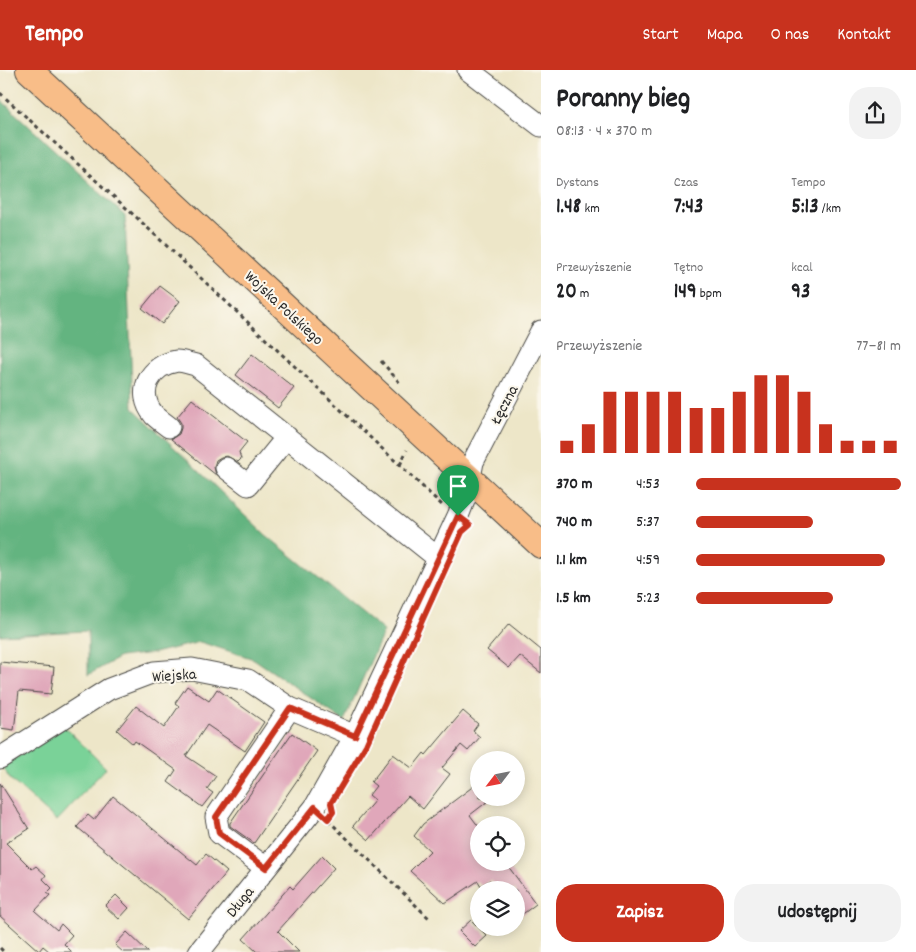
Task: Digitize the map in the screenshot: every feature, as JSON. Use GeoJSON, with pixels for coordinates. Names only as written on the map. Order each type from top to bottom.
{"type":"FeatureCollection","features":[{"type":"Feature","properties":{"kind":"main road","name":"Wojska Polskiego"},"geometry":{"type":"LineString","coordinates":[[29,70],[541,545]]}},
{"type":"Feature","properties":{"kind":"street"},"geometry":{"type":"LineString","coordinates":[[468,70],[541,126]]}},
{"type":"Feature","properties":{"kind":"street","name":"Łęczna"},"geometry":{"type":"LineString","coordinates":[[470,478],[473,462],[541,331]]}},
{"type":"Feature","properties":{"kind":"street"},"geometry":{"type":"LineString","coordinates":[[169,427],[153,414],[145,396],[148,377],[160,366],[179,361],[196,365],[438,558]]}},
{"type":"Feature","properties":{"kind":"street"},"geometry":{"type":"LineString","coordinates":[[226,468],[248,486],[287,438]]}},
{"type":"Feature","properties":{"kind":"street","name":"Długa"},"geometry":{"type":"LineString","coordinates":[[198,952],[315,807],[355,736],[458,516],[467,493],[470,478]]}},
{"type":"Feature","properties":{"kind":"street","name":"Wiejska"},"geometry":{"type":"LineString","coordinates":[[0,758],[109,689],[154,672],[192,669],[248,680],[290,708],[355,736]]}},
{"type":"Feature","properties":{"kind":"street"},"geometry":{"type":"LineString","coordinates":[[266,868],[219,833],[216,817],[290,708]]}},
{"type":"Feature","properties":{"kind":"path"},"geometry":{"type":"LineString","coordinates":[[0,92],[136,217],[442,505],[458,516]]}},
{"type":"Feature","properties":{"kind":"path"},"geometry":{"type":"LineString","coordinates":[[322,827],[333,812]]}},
{"type":"Feature","properties":{"kind":"path"},"geometry":{"type":"LineString","coordinates":[[328,819],[430,920]]}},
{"type":"Feature","properties":{"kind":"path"},"geometry":{"type":"LineString","coordinates":[[0,948],[4,952]]}},
{"type":"Feature","properties":{"kind":"green space"},"geometry":{"type":"Polygon","coordinates":[[[0,99],[125,216],[133,408],[266,535],[384,631],[344,721],[254,659],[200,642],[154,653],[120,657],[88,675],[88,631],[0,635],[0,99]]]}},
{"type":"Feature","properties":{"kind":"green space"},"geometry":{"type":"Polygon","coordinates":[[[65,727],[106,768],[57,821],[10,779],[3,768],[4,765],[65,727]]]}},
{"type":"Feature","properties":{"kind":"building"},"geometry":{"type":"Polygon","coordinates":[[[160,286],[180,301],[162,324],[142,308],[160,286]]]}},
{"type":"Feature","properties":{"kind":"building"},"geometry":{"type":"Polygon","coordinates":[[[252,354],[294,388],[278,408],[236,375],[252,354]]]}},
{"type":"Feature","properties":{"kind":"building"},"geometry":{"type":"Polygon","coordinates":[[[192,399],[247,442],[239,452],[241,459],[238,462],[227,456],[216,460],[214,467],[216,475],[171,439],[179,434],[181,428],[181,423],[177,417],[192,399]]]}},
{"type":"Feature","properties":{"kind":"building"},"geometry":{"type":"Polygon","coordinates":[[[509,624],[541,650],[541,673],[520,656],[509,668],[487,650],[509,624]]]}},
{"type":"Feature","properties":{"kind":"building"},"geometry":{"type":"Polygon","coordinates":[[[0,662],[54,667],[51,694],[19,691],[14,730],[0,728],[0,662]]]}},
{"type":"Feature","properties":{"kind":"building"},"geometry":{"type":"Polygon","coordinates":[[[187,686],[209,701],[217,689],[264,722],[245,751],[207,725],[186,756],[216,776],[207,789],[213,793],[202,807],[168,782],[176,770],[135,741],[133,744],[117,730],[136,706],[164,728],[179,706],[175,703],[187,686]]]}},
{"type":"Feature","properties":{"kind":"building"},"geometry":{"type":"Polygon","coordinates":[[[463,711],[478,724],[473,731],[480,737],[468,751],[461,745],[442,768],[450,774],[423,809],[408,796],[369,840],[353,826],[375,800],[369,795],[376,786],[371,782],[393,754],[412,768],[424,753],[426,755],[463,711]]]}},
{"type":"Feature","properties":{"kind":"building"},"geometry":{"type":"Polygon","coordinates":[[[292,733],[317,751],[254,843],[230,826],[230,823],[292,733]]]}},
{"type":"Feature","properties":{"kind":"building"},"geometry":{"type":"Polygon","coordinates":[[[0,783],[29,829],[6,843],[32,869],[36,866],[46,875],[43,879],[52,888],[47,893],[50,895],[35,911],[57,930],[61,924],[72,935],[64,944],[72,952],[50,952],[43,946],[39,951],[0,916],[0,783]]]}},
{"type":"Feature","properties":{"kind":"building"},"geometry":{"type":"Polygon","coordinates":[[[470,789],[470,806],[482,806],[470,815],[470,871],[512,871],[519,881],[470,881],[470,886],[445,903],[410,871],[430,851],[414,836],[423,824],[470,789]]]}},
{"type":"Feature","properties":{"kind":"building"},"geometry":{"type":"Polygon","coordinates":[[[113,796],[197,865],[206,854],[227,872],[188,919],[77,827],[88,815],[94,820],[113,796]]]}},
{"type":"Feature","properties":{"kind":"building"},"geometry":{"type":"Polygon","coordinates":[[[322,856],[334,868],[278,931],[299,952],[257,952],[243,939],[290,886],[293,889],[322,856]]]}},
{"type":"Feature","properties":{"kind":"building"},"geometry":{"type":"Polygon","coordinates":[[[525,889],[536,904],[525,912],[525,889]]]}},
{"type":"Feature","properties":{"kind":"building"},"geometry":{"type":"Polygon","coordinates":[[[116,895],[129,908],[119,919],[105,906],[116,895]]]}},
{"type":"Feature","properties":{"kind":"building"},"geometry":{"type":"Polygon","coordinates":[[[470,921],[470,936],[487,936],[475,947],[459,931],[470,921]]]}},
{"type":"Feature","properties":{"kind":"building"},"geometry":{"type":"Polygon","coordinates":[[[127,932],[148,952],[123,952],[115,945],[127,932]]]}},
{"type":"Feature","properties":{"kind":"route"},"geometry":{"type":"LineString","coordinates":[[458,516],[470,525],[462,532],[366,745],[331,803],[333,812],[328,819],[315,807],[266,868],[219,833],[216,817],[290,708],[355,736],[458,516]]}}]}
